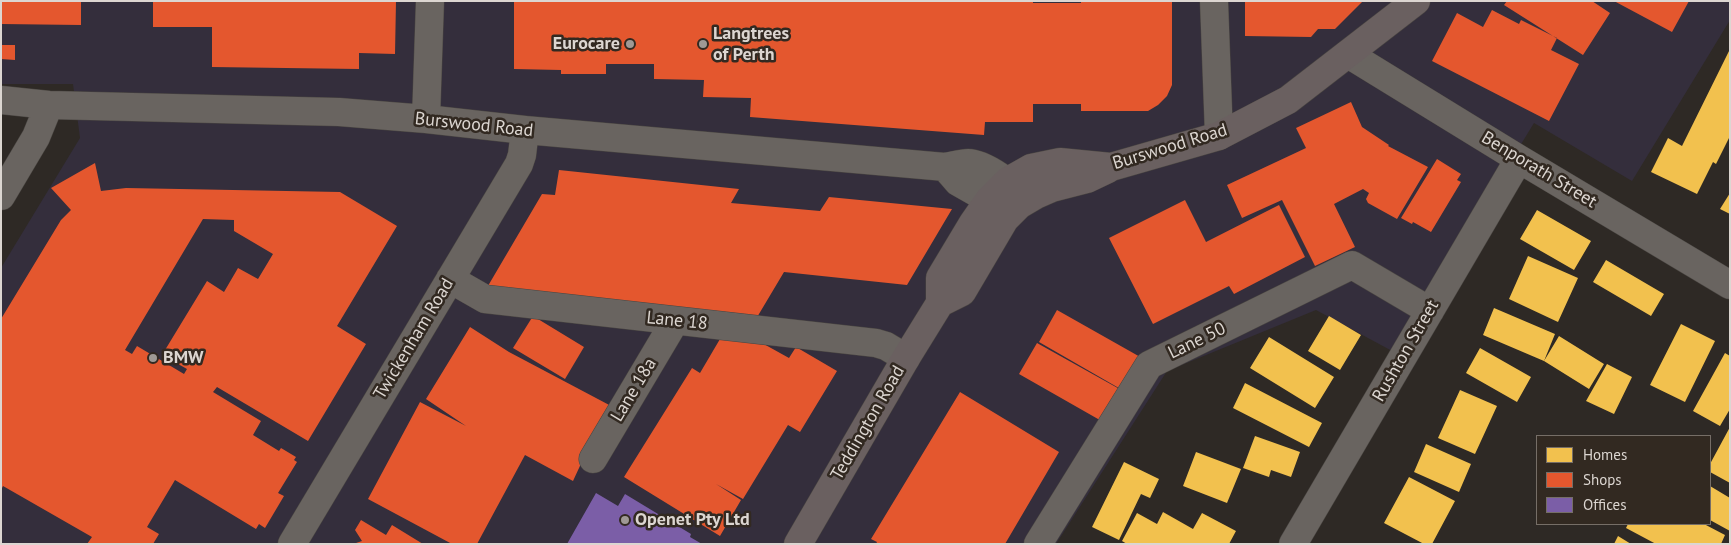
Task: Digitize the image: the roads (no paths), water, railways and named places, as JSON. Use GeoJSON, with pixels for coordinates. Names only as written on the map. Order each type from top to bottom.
{"type":"FeatureCollection","features":[{"type":"Feature","properties":{"kind":"main road","name":"Burswood Road"},"geometry":{"type":"LineString","coordinates":[[1008,181],[1031,168],[1060,162],[1111,167],[1219,136],[1288,100],[1416,1]]}},
{"type":"Feature","properties":{"kind":"main road","name":"Teddington Road"},"geometry":{"type":"LineString","coordinates":[[798,544],[906,358],[940,304],[940,278],[973,223],[1010,204],[1052,188],[1088,179],[1111,167]]}},
{"type":"Feature","properties":{"kind":"main road","name":"Teddington Road"},"geometry":{"type":"LineString","coordinates":[[1008,181],[1010,204]]}},
{"type":"Feature","properties":{"kind":"street"},"geometry":{"type":"LineString","coordinates":[[426,119],[430,1]]}},
{"type":"Feature","properties":{"kind":"street"},"geometry":{"type":"LineString","coordinates":[[1214,1],[1219,136]]}},
{"type":"Feature","properties":{"kind":"street","name":"Benporath Street"},"geometry":{"type":"LineString","coordinates":[[1348,54],[1730,285]]}},
{"type":"Feature","properties":{"kind":"street","name":"Burswood Road"},"geometry":{"type":"LineString","coordinates":[[1,100],[49,105],[330,112],[426,119],[525,130],[945,167],[970,163],[989,170],[1008,181]]}},
{"type":"Feature","properties":{"kind":"street"},"geometry":{"type":"LineString","coordinates":[[1,196],[36,137],[49,105]]}},
{"type":"Feature","properties":{"kind":"street","name":"Twickenham Road"},"geometry":{"type":"LineString","coordinates":[[292,544],[519,164],[525,130]]}},
{"type":"Feature","properties":{"kind":"street","name":"Rushton Street"},"geometry":{"type":"LineString","coordinates":[[1293,544],[1519,159]]}},
{"type":"Feature","properties":{"kind":"street"},"geometry":{"type":"LineString","coordinates":[[945,167],[958,182],[1010,204]]}},
{"type":"Feature","properties":{"kind":"street","name":"Lane 50"},"geometry":{"type":"LineString","coordinates":[[1038,544],[1149,365],[1352,265],[1430,311]]}},
{"type":"Feature","properties":{"kind":"street","name":"Lane 18"},"geometry":{"type":"LineString","coordinates":[[450,279],[485,299],[876,343],[886,346],[906,358]]}},
{"type":"Feature","properties":{"kind":"street","name":"Lane 18a"},"geometry":{"type":"LineString","coordinates":[[593,459],[675,321]]}},
{"type":"Feature","properties":{"kind":"place","name":"Eurocare"},"geometry":{"type":"Point","coordinates":[630,44]}},
{"type":"Feature","properties":{"kind":"place","name":"Langtrees of Perth"},"geometry":{"type":"Point","coordinates":[703,44]}},
{"type":"Feature","properties":{"kind":"place","name":"BMW"},"geometry":{"type":"Point","coordinates":[153,358]}},
{"type":"Feature","properties":{"kind":"place","name":"Openet Pty Ltd"},"geometry":{"type":"Point","coordinates":[625,520]}}]}
